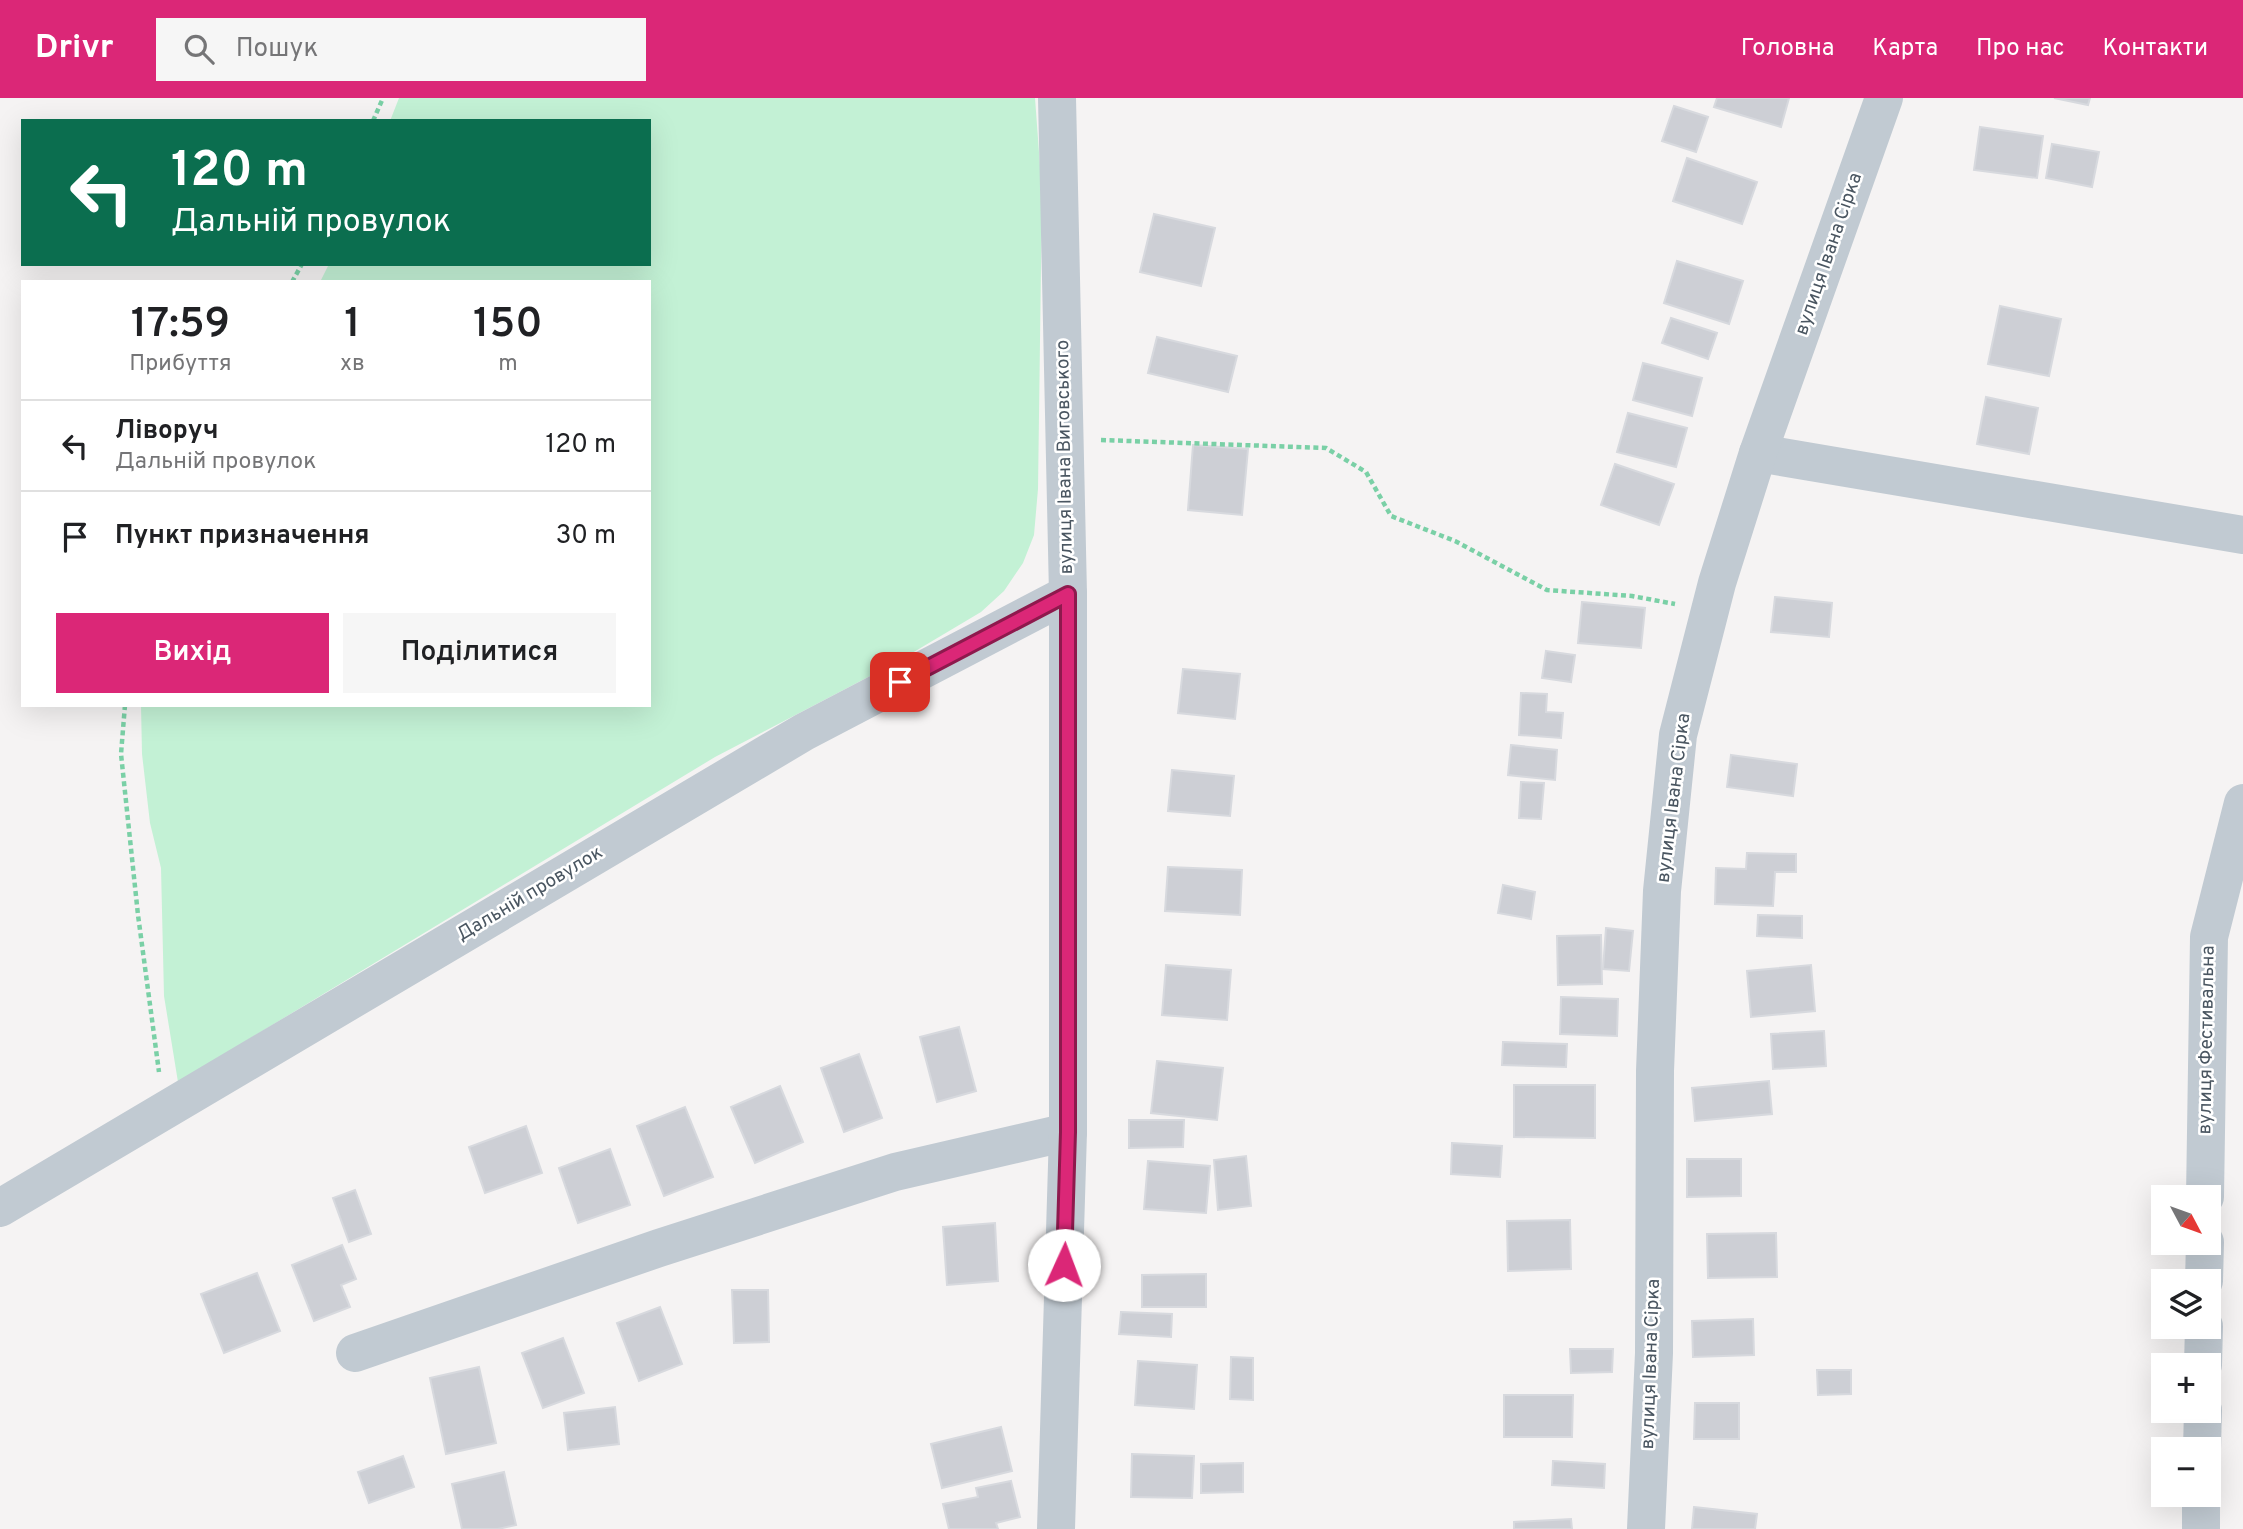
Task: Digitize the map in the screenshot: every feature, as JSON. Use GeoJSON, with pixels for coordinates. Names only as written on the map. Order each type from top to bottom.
{"type":"FeatureCollection","features":[{"type":"Feature","properties":{"kind":"street","name":"вулиця Івана Виговського"},"geometry":{"type":"LineString","coordinates":[[1056,1529],[1068,1132],[1068,594],[1057,98]]}},
{"type":"Feature","properties":{"kind":"street","name":"вулиця Івана Сірка"},"geometry":{"type":"LineString","coordinates":[[1646,1529],[1654,1353],[1655,1071],[1662,891],[1678,735],[1709,611],[1758,453],[1884,98]]}},
{"type":"Feature","properties":{"kind":"street"},"geometry":{"type":"LineString","coordinates":[[1758,453],[2243,535]]}},
{"type":"Feature","properties":{"kind":"street","name":"Дальній провулок"},"geometry":{"type":"LineString","coordinates":[[0,1208],[804,732],[1068,594]]}},
{"type":"Feature","properties":{"kind":"street","name":"вулиця Фестивальна"},"geometry":{"type":"LineString","coordinates":[[2205,1185],[2208,937],[2243,803]]}},
{"type":"Feature","properties":{"kind":"street"},"geometry":{"type":"LineString","coordinates":[[355,1353],[659,1248],[895,1172],[1068,1132]]}},
{"type":"Feature","properties":{"kind":"street"},"geometry":{"type":"LineString","coordinates":[[2201,1529],[2202,1507]]}},
{"type":"Feature","properties":{"kind":"path"},"geometry":{"type":"LineString","coordinates":[[374,119],[383,98]]}},
{"type":"Feature","properties":{"kind":"path"},"geometry":{"type":"LineString","coordinates":[[1065,440],[1326,448],[1366,472],[1391,516],[1455,541],[1547,590],[1632,596],[1709,611]]}},
{"type":"Feature","properties":{"kind":"path"},"geometry":{"type":"LineString","coordinates":[[125,707],[121,754],[138,915],[164,1111]]}},
{"type":"Feature","properties":{"kind":"green space"},"geometry":{"type":"Polygon","coordinates":[[[399,98],[1035,98],[1042,193],[1038,489],[1034,535],[1023,563],[1004,591],[981,612],[897,662],[715,757],[178,1082],[164,996],[161,868],[150,823],[142,754],[141,707],[651,707],[651,280],[321,280],[328,266],[651,266],[651,119],[391,119],[399,98]]]}},
{"type":"Feature","properties":{"kind":"building"},"geometry":{"type":"Polygon","coordinates":[[[1717,98],[1789,98],[1781,127],[1714,107],[1717,98]]]}},
{"type":"Feature","properties":{"kind":"building"},"geometry":{"type":"Polygon","coordinates":[[[2054,98],[2090,98],[2088,105],[2054,98]]]}},
{"type":"Feature","properties":{"kind":"building"},"geometry":{"type":"Polygon","coordinates":[[[1674,106],[1708,117],[1696,152],[1662,141],[1674,106]]]}},
{"type":"Feature","properties":{"kind":"building"},"geometry":{"type":"Polygon","coordinates":[[[1980,127],[2043,136],[2037,178],[1974,170],[1980,127]]]}},
{"type":"Feature","properties":{"kind":"building"},"geometry":{"type":"Polygon","coordinates":[[[2052,144],[2099,152],[2092,187],[2046,178],[2052,144]]]}},
{"type":"Feature","properties":{"kind":"building"},"geometry":{"type":"Polygon","coordinates":[[[1687,158],[1757,182],[1742,224],[1673,201],[1687,158]]]}},
{"type":"Feature","properties":{"kind":"building"},"geometry":{"type":"Polygon","coordinates":[[[1154,214],[1215,228],[1201,286],[1140,272],[1154,214]]]}},
{"type":"Feature","properties":{"kind":"building"},"geometry":{"type":"Polygon","coordinates":[[[1677,261],[1743,281],[1729,324],[1664,303],[1677,261]]]}},
{"type":"Feature","properties":{"kind":"building"},"geometry":{"type":"Polygon","coordinates":[[[2000,306],[2061,319],[2049,376],[1988,364],[2000,306]]]}},
{"type":"Feature","properties":{"kind":"building"},"geometry":{"type":"Polygon","coordinates":[[[1671,318],[1717,333],[1708,359],[1662,343],[1671,318]]]}},
{"type":"Feature","properties":{"kind":"building"},"geometry":{"type":"Polygon","coordinates":[[[1157,337],[1237,356],[1228,392],[1148,373],[1157,337]]]}},
{"type":"Feature","properties":{"kind":"building"},"geometry":{"type":"Polygon","coordinates":[[[1643,363],[1702,378],[1692,416],[1633,400],[1643,363]]]}},
{"type":"Feature","properties":{"kind":"building"},"geometry":{"type":"Polygon","coordinates":[[[1986,397],[2038,408],[2029,454],[1977,444],[1986,397]]]}},
{"type":"Feature","properties":{"kind":"building"},"geometry":{"type":"Polygon","coordinates":[[[1628,413],[1687,428],[1676,467],[1617,452],[1628,413]]]}},
{"type":"Feature","properties":{"kind":"building"},"geometry":{"type":"Polygon","coordinates":[[[1193,445],[1248,449],[1242,515],[1188,510],[1193,445]]]}},
{"type":"Feature","properties":{"kind":"building"},"geometry":{"type":"Polygon","coordinates":[[[1615,464],[1674,484],[1659,525],[1601,505],[1615,464]]]}},
{"type":"Feature","properties":{"kind":"building"},"geometry":{"type":"Polygon","coordinates":[[[1775,597],[1832,603],[1829,637],[1771,632],[1775,597]]]}},
{"type":"Feature","properties":{"kind":"building"},"geometry":{"type":"Polygon","coordinates":[[[1582,602],[1645,608],[1641,648],[1578,643],[1582,602]]]}},
{"type":"Feature","properties":{"kind":"building"},"geometry":{"type":"Polygon","coordinates":[[[1546,651],[1575,655],[1571,682],[1542,678],[1546,651]]]}},
{"type":"Feature","properties":{"kind":"building"},"geometry":{"type":"Polygon","coordinates":[[[1183,669],[1240,674],[1235,719],[1178,713],[1183,669]]]}},
{"type":"Feature","properties":{"kind":"building"},"geometry":{"type":"Polygon","coordinates":[[[1521,693],[1547,694],[1546,712],[1563,713],[1561,738],[1519,735],[1521,693]]]}},
{"type":"Feature","properties":{"kind":"building"},"geometry":{"type":"Polygon","coordinates":[[[1511,745],[1557,750],[1555,780],[1508,775],[1511,745]]]}},
{"type":"Feature","properties":{"kind":"building"},"geometry":{"type":"Polygon","coordinates":[[[1731,755],[1797,764],[1793,796],[1727,787],[1731,755]]]}},
{"type":"Feature","properties":{"kind":"building"},"geometry":{"type":"Polygon","coordinates":[[[1172,770],[1234,776],[1230,816],[1168,811],[1172,770]]]}},
{"type":"Feature","properties":{"kind":"building"},"geometry":{"type":"Polygon","coordinates":[[[1521,782],[1544,783],[1541,819],[1519,818],[1521,782]]]}},
{"type":"Feature","properties":{"kind":"building"},"geometry":{"type":"Polygon","coordinates":[[[1747,853],[1796,854],[1796,872],[1775,872],[1773,906],[1715,904],[1716,868],[1746,869],[1747,853]]]}},
{"type":"Feature","properties":{"kind":"building"},"geometry":{"type":"Polygon","coordinates":[[[1168,867],[1242,870],[1240,915],[1165,911],[1168,867]]]}},
{"type":"Feature","properties":{"kind":"building"},"geometry":{"type":"Polygon","coordinates":[[[1503,885],[1535,892],[1531,919],[1498,913],[1503,885]]]}},
{"type":"Feature","properties":{"kind":"building"},"geometry":{"type":"Polygon","coordinates":[[[1758,915],[1802,916],[1802,938],[1757,936],[1758,915]]]}},
{"type":"Feature","properties":{"kind":"building"},"geometry":{"type":"Polygon","coordinates":[[[1606,928],[1633,931],[1629,971],[1603,969],[1606,928]]]}},
{"type":"Feature","properties":{"kind":"building"},"geometry":{"type":"Polygon","coordinates":[[[1601,935],[1602,984],[1558,985],[1557,936],[1601,935]]]}},
{"type":"Feature","properties":{"kind":"building"},"geometry":{"type":"Polygon","coordinates":[[[1166,965],[1231,970],[1227,1020],[1162,1015],[1166,965]]]}},
{"type":"Feature","properties":{"kind":"building"},"geometry":{"type":"Polygon","coordinates":[[[1811,965],[1815,1011],[1751,1017],[1747,971],[1811,965]]]}},
{"type":"Feature","properties":{"kind":"building"},"geometry":{"type":"Polygon","coordinates":[[[1561,997],[1618,999],[1617,1036],[1560,1034],[1561,997]]]}},
{"type":"Feature","properties":{"kind":"building"},"geometry":{"type":"Polygon","coordinates":[[[959,1027],[976,1091],[937,1102],[920,1037],[959,1027]]]}},
{"type":"Feature","properties":{"kind":"building"},"geometry":{"type":"Polygon","coordinates":[[[1824,1031],[1826,1066],[1773,1069],[1771,1034],[1824,1031]]]}},
{"type":"Feature","properties":{"kind":"building"},"geometry":{"type":"Polygon","coordinates":[[[1503,1042],[1567,1044],[1566,1067],[1502,1065],[1503,1042]]]}},
{"type":"Feature","properties":{"kind":"building"},"geometry":{"type":"Polygon","coordinates":[[[859,1054],[882,1118],[844,1132],[821,1068],[859,1054]]]}},
{"type":"Feature","properties":{"kind":"building"},"geometry":{"type":"Polygon","coordinates":[[[1157,1061],[1223,1068],[1217,1120],[1151,1113],[1157,1061]]]}},
{"type":"Feature","properties":{"kind":"building"},"geometry":{"type":"Polygon","coordinates":[[[1769,1081],[1772,1114],[1695,1121],[1692,1088],[1769,1081]]]}},
{"type":"Feature","properties":{"kind":"building"},"geometry":{"type":"Polygon","coordinates":[[[1514,1085],[1595,1085],[1595,1138],[1514,1137],[1514,1085]]]}},
{"type":"Feature","properties":{"kind":"building"},"geometry":{"type":"Polygon","coordinates":[[[780,1086],[803,1142],[755,1163],[731,1107],[780,1086]]]}},
{"type":"Feature","properties":{"kind":"building"},"geometry":{"type":"Polygon","coordinates":[[[685,1107],[713,1177],[664,1196],[637,1126],[685,1107]]]}},
{"type":"Feature","properties":{"kind":"building"},"geometry":{"type":"Polygon","coordinates":[[[1129,1120],[1184,1120],[1183,1147],[1129,1148],[1129,1120]]]}},
{"type":"Feature","properties":{"kind":"building"},"geometry":{"type":"Polygon","coordinates":[[[526,1126],[542,1173],[485,1193],[469,1147],[526,1126]]]}},
{"type":"Feature","properties":{"kind":"building"},"geometry":{"type":"Polygon","coordinates":[[[1452,1143],[1502,1146],[1500,1177],[1451,1174],[1452,1143]]]}},
{"type":"Feature","properties":{"kind":"building"},"geometry":{"type":"Polygon","coordinates":[[[610,1149],[630,1205],[578,1223],[559,1168],[610,1149]]]}},
{"type":"Feature","properties":{"kind":"building"},"geometry":{"type":"Polygon","coordinates":[[[1246,1156],[1251,1206],[1218,1210],[1214,1160],[1246,1156]]]}},
{"type":"Feature","properties":{"kind":"building"},"geometry":{"type":"Polygon","coordinates":[[[1687,1159],[1741,1159],[1741,1196],[1687,1197],[1687,1159]]]}},
{"type":"Feature","properties":{"kind":"building"},"geometry":{"type":"Polygon","coordinates":[[[1148,1161],[1210,1166],[1206,1213],[1144,1209],[1148,1161]]]}},
{"type":"Feature","properties":{"kind":"building"},"geometry":{"type":"Polygon","coordinates":[[[355,1190],[371,1234],[349,1242],[333,1198],[355,1190]]]}},
{"type":"Feature","properties":{"kind":"building"},"geometry":{"type":"Polygon","coordinates":[[[1570,1220],[1571,1269],[1508,1271],[1507,1221],[1570,1220]]]}},
{"type":"Feature","properties":{"kind":"building"},"geometry":{"type":"Polygon","coordinates":[[[995,1223],[998,1281],[947,1285],[943,1227],[995,1223]]]}},
{"type":"Feature","properties":{"kind":"building"},"geometry":{"type":"Polygon","coordinates":[[[1776,1233],[1777,1277],[1708,1278],[1707,1234],[1776,1233]]]}},
{"type":"Feature","properties":{"kind":"building"},"geometry":{"type":"Polygon","coordinates":[[[342,1245],[356,1279],[341,1285],[350,1307],[314,1321],[292,1265],[342,1245]]]}},
{"type":"Feature","properties":{"kind":"building"},"geometry":{"type":"Polygon","coordinates":[[[257,1273],[280,1331],[224,1353],[201,1294],[257,1273]]]}},
{"type":"Feature","properties":{"kind":"building"},"geometry":{"type":"Polygon","coordinates":[[[1206,1274],[1206,1307],[1142,1307],[1142,1275],[1206,1274]]]}},
{"type":"Feature","properties":{"kind":"building"},"geometry":{"type":"Polygon","coordinates":[[[732,1290],[768,1290],[769,1342],[734,1343],[732,1290]]]}},
{"type":"Feature","properties":{"kind":"building"},"geometry":{"type":"Polygon","coordinates":[[[660,1307],[682,1364],[639,1381],[617,1323],[660,1307]]]}},
{"type":"Feature","properties":{"kind":"building"},"geometry":{"type":"Polygon","coordinates":[[[1121,1312],[1172,1314],[1171,1337],[1119,1334],[1121,1312]]]}},
{"type":"Feature","properties":{"kind":"building"},"geometry":{"type":"Polygon","coordinates":[[[1753,1319],[1754,1355],[1693,1357],[1692,1321],[1753,1319]]]}},
{"type":"Feature","properties":{"kind":"building"},"geometry":{"type":"Polygon","coordinates":[[[563,1338],[584,1393],[543,1408],[522,1353],[563,1338]]]}},
{"type":"Feature","properties":{"kind":"building"},"geometry":{"type":"Polygon","coordinates":[[[1570,1349],[1613,1349],[1612,1372],[1571,1373],[1570,1349]]]}},
{"type":"Feature","properties":{"kind":"building"},"geometry":{"type":"Polygon","coordinates":[[[1231,1357],[1253,1358],[1253,1400],[1230,1399],[1231,1357]]]}},
{"type":"Feature","properties":{"kind":"building"},"geometry":{"type":"Polygon","coordinates":[[[1138,1361],[1197,1365],[1194,1409],[1135,1405],[1138,1361]]]}},
{"type":"Feature","properties":{"kind":"building"},"geometry":{"type":"Polygon","coordinates":[[[479,1367],[496,1443],[446,1454],[430,1378],[479,1367]]]}},
{"type":"Feature","properties":{"kind":"building"},"geometry":{"type":"Polygon","coordinates":[[[1817,1370],[1851,1370],[1851,1394],[1818,1395],[1817,1370]]]}},
{"type":"Feature","properties":{"kind":"building"},"geometry":{"type":"Polygon","coordinates":[[[1504,1395],[1573,1395],[1572,1437],[1504,1437],[1504,1395]]]}},
{"type":"Feature","properties":{"kind":"building"},"geometry":{"type":"Polygon","coordinates":[[[1695,1403],[1739,1403],[1739,1439],[1694,1439],[1695,1403]]]}},
{"type":"Feature","properties":{"kind":"building"},"geometry":{"type":"Polygon","coordinates":[[[615,1407],[619,1444],[568,1450],[564,1413],[615,1407]]]}},
{"type":"Feature","properties":{"kind":"building"},"geometry":{"type":"Polygon","coordinates":[[[1001,1427],[1012,1471],[942,1488],[931,1444],[1001,1427]]]}},
{"type":"Feature","properties":{"kind":"building"},"geometry":{"type":"Polygon","coordinates":[[[1132,1454],[1194,1456],[1192,1498],[1131,1497],[1132,1454]]]}},
{"type":"Feature","properties":{"kind":"building"},"geometry":{"type":"Polygon","coordinates":[[[403,1456],[414,1487],[369,1503],[358,1472],[403,1456]]]}},
{"type":"Feature","properties":{"kind":"building"},"geometry":{"type":"Polygon","coordinates":[[[1553,1461],[1605,1464],[1604,1488],[1552,1485],[1553,1461]]]}},
{"type":"Feature","properties":{"kind":"building"},"geometry":{"type":"Polygon","coordinates":[[[1243,1463],[1243,1492],[1201,1493],[1201,1464],[1243,1463]]]}},
{"type":"Feature","properties":{"kind":"building"},"geometry":{"type":"Polygon","coordinates":[[[504,1472],[516,1525],[498,1529],[462,1529],[452,1484],[504,1472]]]}},
{"type":"Feature","properties":{"kind":"building"},"geometry":{"type":"Polygon","coordinates":[[[1011,1481],[1020,1517],[996,1523],[998,1529],[949,1529],[943,1504],[978,1497],[976,1488],[1011,1481]]]}},
{"type":"Feature","properties":{"kind":"building"},"geometry":{"type":"Polygon","coordinates":[[[1694,1507],[1757,1514],[1755,1529],[1692,1529],[1694,1507]]]}},
{"type":"Feature","properties":{"kind":"building"},"geometry":{"type":"Polygon","coordinates":[[[1571,1519],[1572,1529],[1514,1529],[1514,1522],[1571,1519]]]}},
{"type":"Feature","properties":{"kind":"route"},"geometry":{"type":"LineString","coordinates":[[900,682],[1068,594],[1068,1132],[1064,1265]]}}]}
